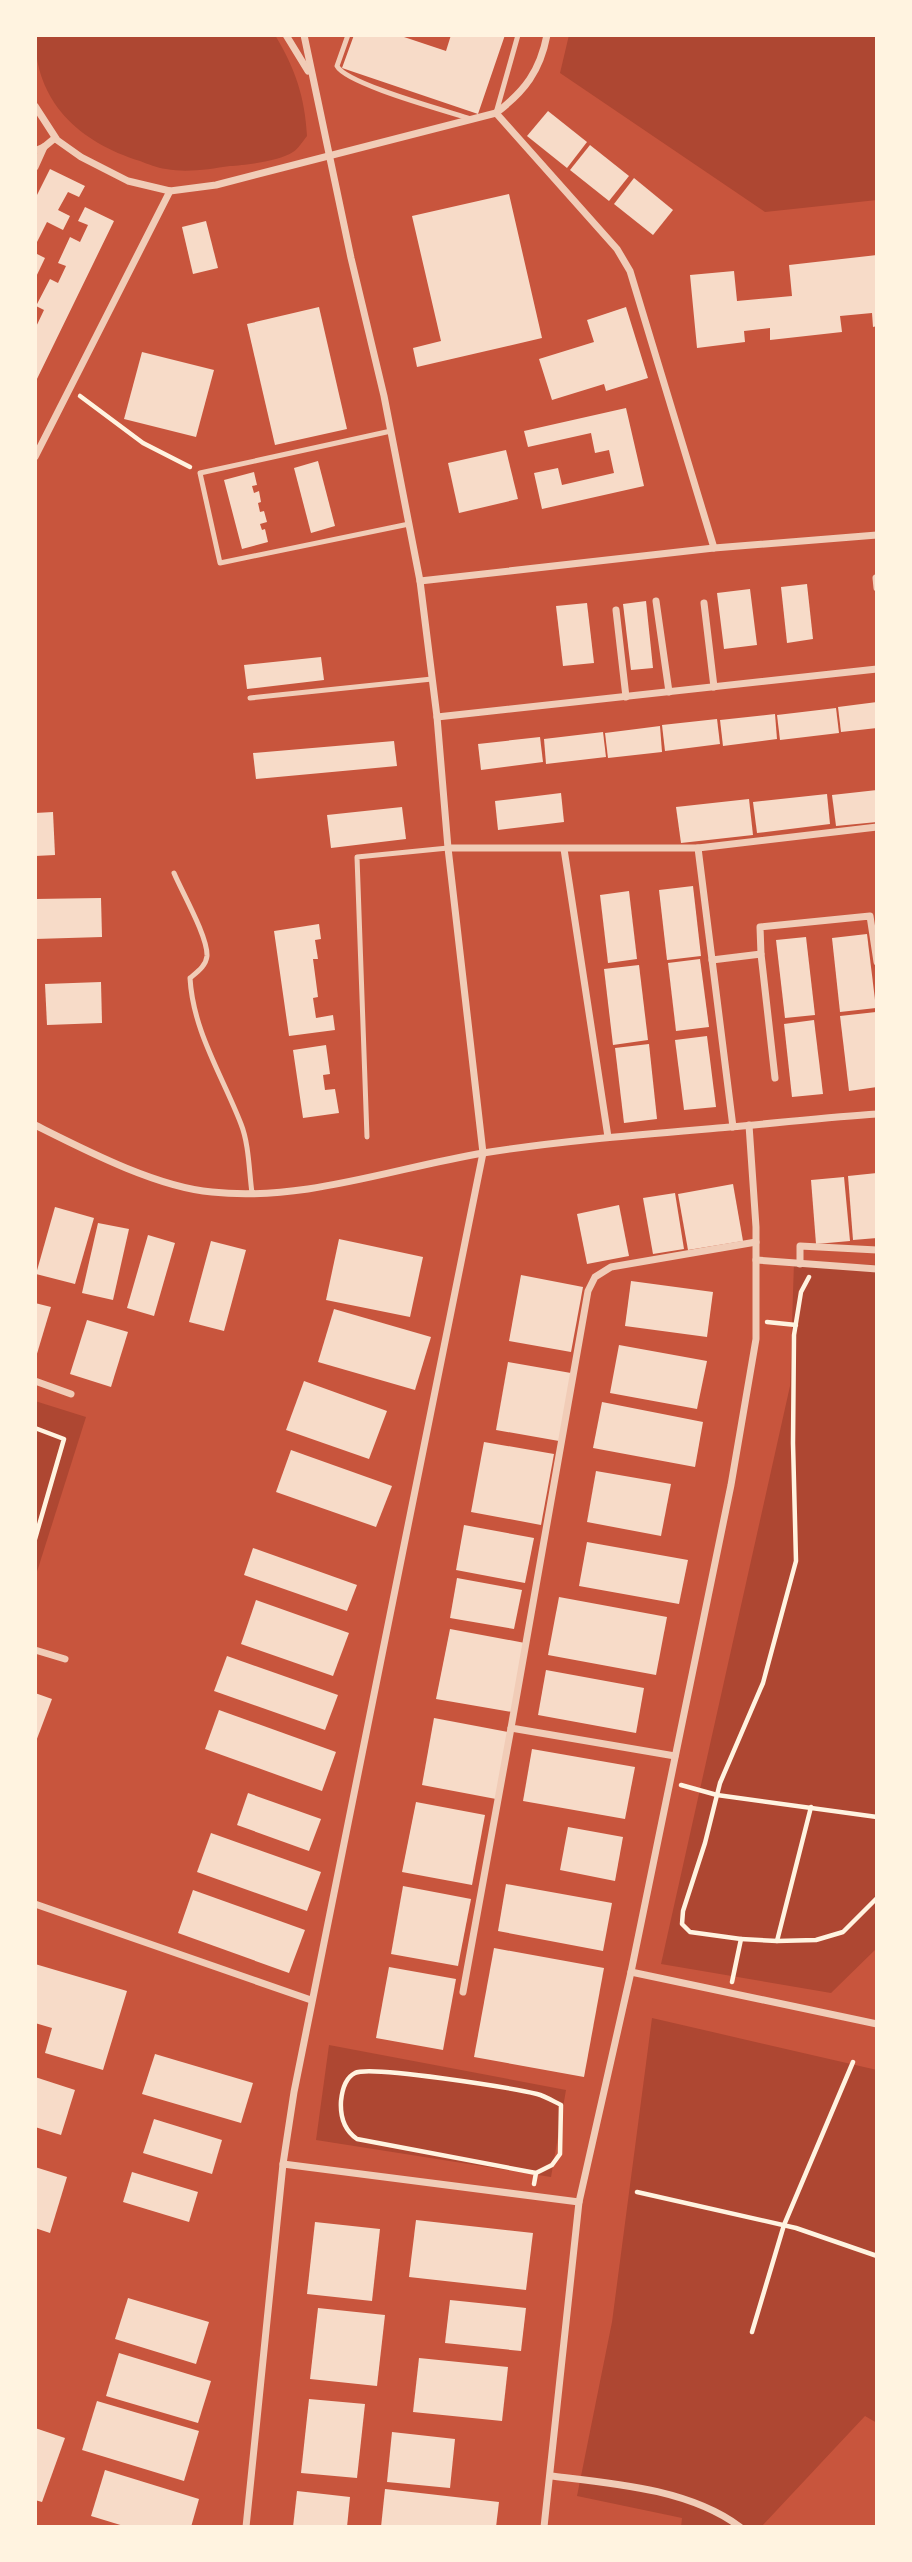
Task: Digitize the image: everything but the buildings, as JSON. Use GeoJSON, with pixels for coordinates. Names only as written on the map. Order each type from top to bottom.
{"type":"FeatureCollection","features":[{"type":"Feature","properties":{"kind":"street"},"geometry":{"type":"LineString","coordinates":[[286,35],[312,78]]}},
{"type":"Feature","properties":{"kind":"street"},"geometry":{"type":"LineString","coordinates":[[246,2527],[283,2164],[312,2000],[482,1153],[448,848],[437,717],[420,580],[391,431],[304,35]]}},
{"type":"Feature","properties":{"kind":"street"},"geometry":{"type":"LineString","coordinates":[[35,106],[55,138],[81,157],[128,181],[170,191],[216,185],[496,113],[515,98],[529,80],[543,58],[547,35]]}},
{"type":"Feature","properties":{"kind":"street"},"geometry":{"type":"LineString","coordinates":[[496,113],[617,249],[630,271],[642,303],[714,548]]}},
{"type":"Feature","properties":{"kind":"street"},"geometry":{"type":"LineString","coordinates":[[35,150],[55,138]]}},
{"type":"Feature","properties":{"kind":"street"},"geometry":{"type":"LineString","coordinates":[[35,167],[44,147]]}},
{"type":"Feature","properties":{"kind":"street"},"geometry":{"type":"LineString","coordinates":[[35,457],[39,440],[70,389],[170,191]]}},
{"type":"Feature","properties":{"kind":"street"},"geometry":{"type":"LineString","coordinates":[[420,580],[714,548],[877,535]]}},
{"type":"Feature","properties":{"kind":"street"},"geometry":{"type":"LineString","coordinates":[[876,578],[877,588]]}},
{"type":"Feature","properties":{"kind":"street"},"geometry":{"type":"LineString","coordinates":[[656,601],[668,692]]}},
{"type":"Feature","properties":{"kind":"street"},"geometry":{"type":"LineString","coordinates":[[704,603],[714,687]]}},
{"type":"Feature","properties":{"kind":"street"},"geometry":{"type":"LineString","coordinates":[[617,610],[626,697]]}},
{"type":"Feature","properties":{"kind":"street"},"geometry":{"type":"LineString","coordinates":[[437,717],[877,669]]}},
{"type":"Feature","properties":{"kind":"street"},"geometry":{"type":"LineString","coordinates":[[448,848],[698,848],[877,827]]}},
{"type":"Feature","properties":{"kind":"street"},"geometry":{"type":"LineString","coordinates":[[698,848],[733,1127]]}},
{"type":"Feature","properties":{"kind":"street"},"geometry":{"type":"LineString","coordinates":[[565,849],[608,1137]]}},
{"type":"Feature","properties":{"kind":"street"},"geometry":{"type":"LineString","coordinates":[[775,1078],[760,927],[870,916],[877,962]]}},
{"type":"Feature","properties":{"kind":"street"},"geometry":{"type":"LineString","coordinates":[[712,960],[761,954]]}},
{"type":"Feature","properties":{"kind":"street"},"geometry":{"type":"LineString","coordinates":[[35,1125],[141,1173],[211,1192],[252,1193],[319,1187],[482,1153],[608,1137],[877,1114]]}},
{"type":"Feature","properties":{"kind":"street"},"geometry":{"type":"LineString","coordinates":[[544,2527],[579,2202],[631,1972],[732,1485],[756,1339],[756,1242],[749,1125]]}},
{"type":"Feature","properties":{"kind":"street"},"geometry":{"type":"LineString","coordinates":[[463,1992],[588,1291],[596,1277],[611,1267],[756,1242]]}},
{"type":"Feature","properties":{"kind":"street"},"geometry":{"type":"LineString","coordinates":[[800,1264],[800,1246],[877,1250]]}},
{"type":"Feature","properties":{"kind":"street"},"geometry":{"type":"LineString","coordinates":[[756,1260],[877,1269]]}},
{"type":"Feature","properties":{"kind":"street"},"geometry":{"type":"LineString","coordinates":[[35,1381],[71,1394]]}},
{"type":"Feature","properties":{"kind":"street"},"geometry":{"type":"LineString","coordinates":[[35,1650],[65,1659]]}},
{"type":"Feature","properties":{"kind":"street"},"geometry":{"type":"LineString","coordinates":[[512,1728],[676,1756]]}},
{"type":"Feature","properties":{"kind":"street"},"geometry":{"type":"LineString","coordinates":[[35,1903],[312,2000]]}},
{"type":"Feature","properties":{"kind":"street"},"geometry":{"type":"LineString","coordinates":[[631,1972],[877,2024]]}},
{"type":"Feature","properties":{"kind":"street"},"geometry":{"type":"LineString","coordinates":[[283,2164],[579,2202]]}},
{"type":"Feature","properties":{"kind":"street"},"geometry":{"type":"LineString","coordinates":[[551,2476],[625,2485],[688,2501],[740,2527]]}},
{"type":"Feature","properties":{"kind":"lane"},"geometry":{"type":"LineString","coordinates":[[348,35],[337,66],[340,72],[370,86],[471,119]]}},
{"type":"Feature","properties":{"kind":"lane"},"geometry":{"type":"LineString","coordinates":[[496,113],[518,35]]}},
{"type":"Feature","properties":{"kind":"lane"},"geometry":{"type":"LineString","coordinates":[[391,431],[200,473],[220,564],[409,524]]}},
{"type":"Feature","properties":{"kind":"lane"},"geometry":{"type":"LineString","coordinates":[[250,698],[432,679]]}},
{"type":"Feature","properties":{"kind":"lane"},"geometry":{"type":"LineString","coordinates":[[367,1137],[357,857],[448,848]]}},
{"type":"Feature","properties":{"kind":"lane"},"geometry":{"type":"LineString","coordinates":[[174,873],[202,934],[207,957],[202,968],[190,978],[191,994],[211,1060],[242,1126],[252,1193]]}},
{"type":"Feature","properties":{"kind":"path"},"geometry":{"type":"LineString","coordinates":[[70,389],[144,443],[200,473]]}},
{"type":"Feature","properties":{"kind":"path"},"geometry":{"type":"LineString","coordinates":[[820,1275],[806,1279],[796,1325],[793,1443],[796,1562],[763,1683],[720,1783],[705,1843],[683,1910],[682,1924],[690,1932],[741,1939],[816,1940],[843,1932],[877,1898]]}},
{"type":"Feature","properties":{"kind":"path"},"geometry":{"type":"LineString","coordinates":[[756,1321],[796,1325]]}},
{"type":"Feature","properties":{"kind":"path"},"geometry":{"type":"LineString","coordinates":[[35,1428],[64,1439],[35,1539]]}},
{"type":"Feature","properties":{"kind":"path"},"geometry":{"type":"LineString","coordinates":[[670,1782],[717,1795],[877,1817]]}},
{"type":"Feature","properties":{"kind":"path"},"geometry":{"type":"LineString","coordinates":[[777,1941],[811,1807]]}},
{"type":"Feature","properties":{"kind":"path"},"geometry":{"type":"LineString","coordinates":[[730,1993],[741,1939]]}},
{"type":"Feature","properties":{"kind":"path"},"geometry":{"type":"LineString","coordinates":[[752,2332],[784,2225],[853,2062]]}},
{"type":"Feature","properties":{"kind":"path"},"geometry":{"type":"LineString","coordinates":[[366,2070],[540,2094],[561,2105],[560,2154],[552,2165],[536,2173],[357,2139],[348,2133],[342,2119],[344,2085],[350,2076],[366,2070]]}},
{"type":"Feature","properties":{"kind":"path"},"geometry":{"type":"LineString","coordinates":[[532,2196],[536,2173]]}},
{"type":"Feature","properties":{"kind":"path"},"geometry":{"type":"LineString","coordinates":[[637,2192],[784,2225],[877,2256]]}},
{"type":"Feature","properties":{"kind":"shaded area"},"geometry":{"type":"Polygon","coordinates":[[[35,35],[275,35],[298,83],[307,136],[293,152],[263,162],[190,171],[149,165],[98,143],[65,116],[52,99],[43,80],[37,59],[35,35]]]}},
{"type":"Feature","properties":{"kind":"shaded area"},"geometry":{"type":"Polygon","coordinates":[[[569,35],[877,35],[877,200],[765,212],[560,73],[569,35]]]}},
{"type":"Feature","properties":{"kind":"shaded area"},"geometry":{"type":"Polygon","coordinates":[[[794,1262],[877,1265],[877,1948],[831,1993],[661,1964],[790,1386],[794,1262]]]}},
{"type":"Feature","properties":{"kind":"shaded area"},"geometry":{"type":"Polygon","coordinates":[[[35,1401],[86,1417],[35,1578],[35,1401]]]}},
{"type":"Feature","properties":{"kind":"shaded area"},"geometry":{"type":"Polygon","coordinates":[[[652,2018],[877,2070],[877,2423],[865,2416],[761,2527],[681,2527],[682,2518],[577,2496],[612,2322],[652,2018]]]}},
{"type":"Feature","properties":{"kind":"shaded area"},"geometry":{"type":"Polygon","coordinates":[[[329,2045],[566,2090],[551,2177],[316,2140],[329,2045]]]}}]}
